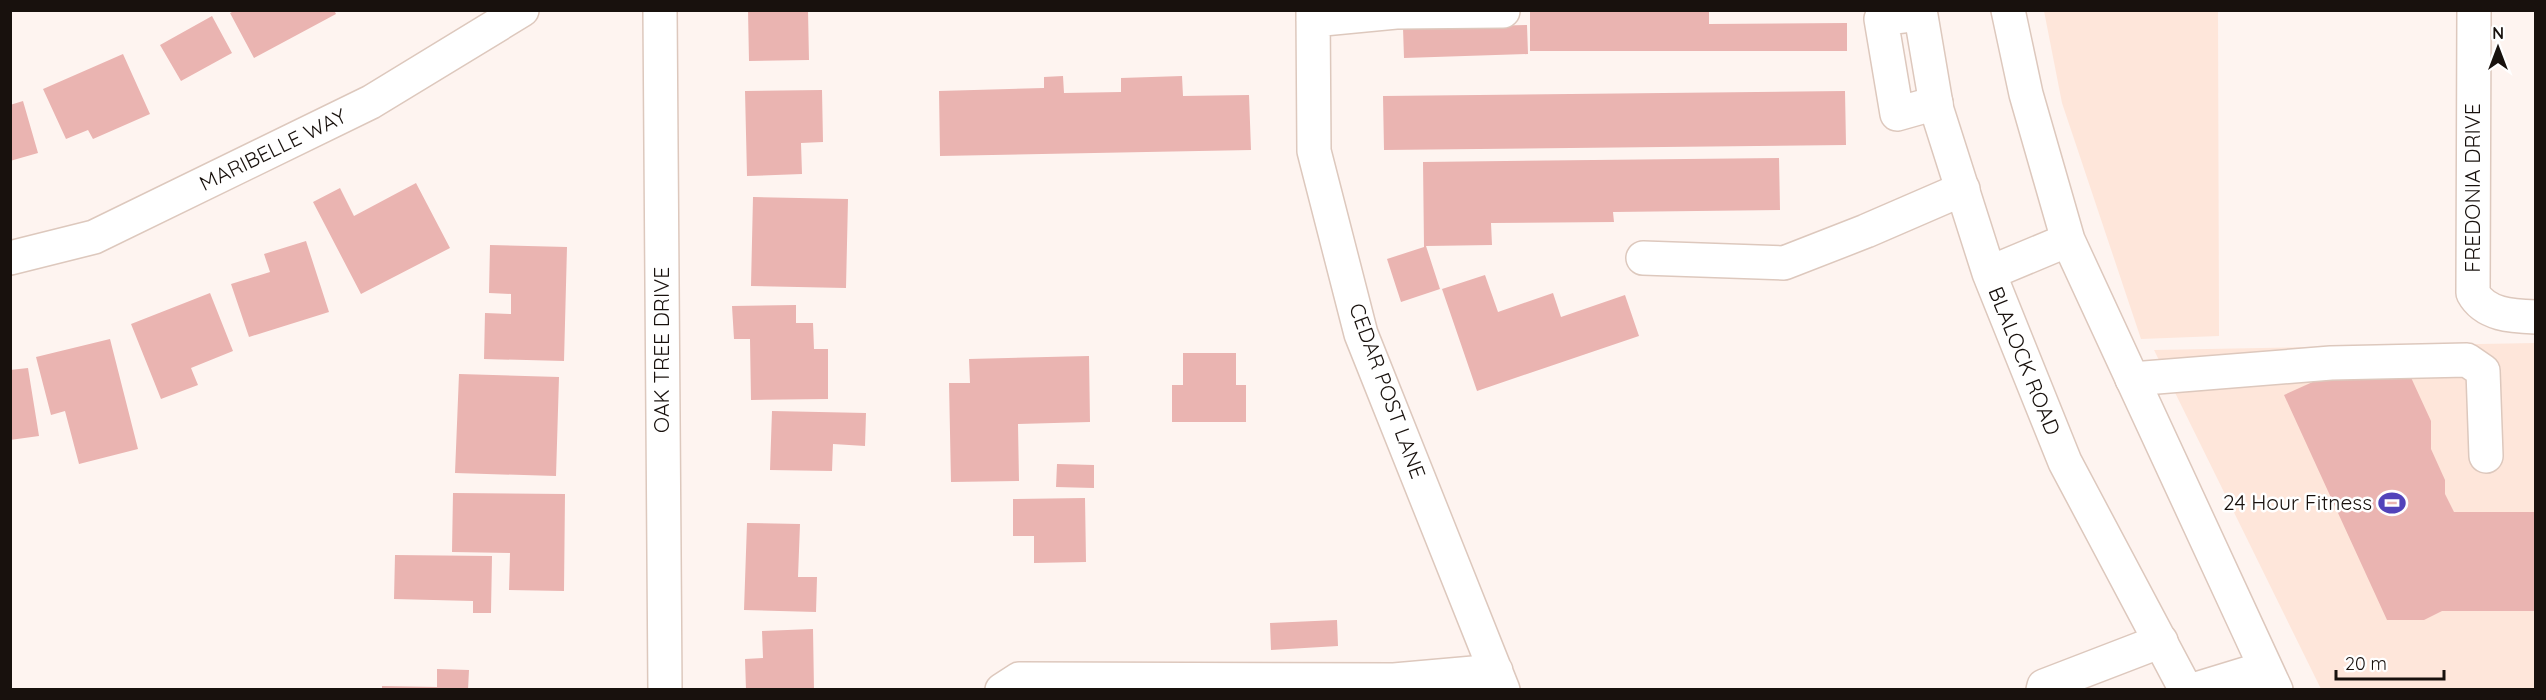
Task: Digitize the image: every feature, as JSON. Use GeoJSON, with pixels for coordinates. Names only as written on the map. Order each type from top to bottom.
{"type":"FeatureCollection","features":[{"type":"Feature","properties":{"kind":"street","name":"MARIBELLE WAY"},"geometry":{"type":"LineString","coordinates":[[10,258],[94,237],[105,232],[371,102],[522,10]]}},
{"type":"Feature","properties":{"kind":"street","name":"OAK TREE DRIVE"},"geometry":{"type":"LineString","coordinates":[[660,10],[665,690]]}},
{"type":"Feature","properties":{"kind":"street"},"geometry":{"type":"LineString","coordinates":[[2008,10],[2026,94],[2068,240],[2271,679],[2193,690]]}},
{"type":"Feature","properties":{"kind":"street","name":"FREDONIA DRIVE"},"geometry":{"type":"LineString","coordinates":[[2474,10],[2473,293],[2478,303],[2487,308],[2504,314],[2535,317]]}},
{"type":"Feature","properties":{"kind":"street"},"geometry":{"type":"LineString","coordinates":[[1313,15],[1503,11]]}},
{"type":"Feature","properties":{"kind":"street","name":"BLALOCK ROAD"},"geometry":{"type":"LineString","coordinates":[[1920,12],[1936,104],[1989,273],[2065,462],[2186,690]]}},
{"type":"Feature","properties":{"kind":"street","name":"CEDAR POST LANE"},"geometry":{"type":"LineString","coordinates":[[1313,15],[1314,151],[1361,334],[1500,680]]}},
{"type":"Feature","properties":{"kind":"street"},"geometry":{"type":"LineString","coordinates":[[1643,258],[1784,262],[1866,231],[1963,189]]}},
{"type":"Feature","properties":{"kind":"street"},"geometry":{"type":"LineString","coordinates":[[1989,273],[2068,240]]}},
{"type":"Feature","properties":{"kind":"street"},"geometry":{"type":"LineString","coordinates":[[2132,379],[2331,363],[2467,360],[2483,371],[2486,456]]}},
{"type":"Feature","properties":{"kind":"street"},"geometry":{"type":"LineString","coordinates":[[2043,690],[2044,686],[2160,641]]}},
{"type":"Feature","properties":{"kind":"street"},"geometry":{"type":"LineString","coordinates":[[1002,690],[1019,679],[1500,680]]}},
{"type":"Feature","properties":{"kind":"shaded area"},"geometry":{"type":"Polygon","coordinates":[[[2044,11],[2218,11],[2219,336],[2141,339],[2062,103],[2044,11]]]}},
{"type":"Feature","properties":{"kind":"shaded area"},"geometry":{"type":"Polygon","coordinates":[[[2535,343],[2535,689],[2321,689],[2154,350],[2535,343]]]}},
{"type":"Feature","properties":{"kind":"building"},"geometry":{"type":"Polygon","coordinates":[[[236,10],[334,10],[336,14],[254,58],[230,13],[236,10]]]}},
{"type":"Feature","properties":{"kind":"building"},"geometry":{"type":"Polygon","coordinates":[[[748,10],[808,10],[809,60],[749,61],[748,10]]]}},
{"type":"Feature","properties":{"kind":"building"},"geometry":{"type":"Polygon","coordinates":[[[1530,10],[1709,10],[1709,24],[1847,23],[1847,51],[1530,51],[1530,10]]]}},
{"type":"Feature","properties":{"kind":"building"},"geometry":{"type":"Polygon","coordinates":[[[212,16],[232,53],[181,81],[160,45],[212,16]]]}},
{"type":"Feature","properties":{"kind":"building"},"geometry":{"type":"Polygon","coordinates":[[[1527,25],[1528,54],[1404,58],[1403,28],[1527,25]]]}},
{"type":"Feature","properties":{"kind":"building"},"geometry":{"type":"Polygon","coordinates":[[[123,54],[150,114],[93,139],[88,130],[66,139],[43,89],[123,54]]]}},
{"type":"Feature","properties":{"kind":"building"},"geometry":{"type":"Polygon","coordinates":[[[1063,76],[1064,93],[1121,92],[1121,78],[1182,76],[1183,96],[1249,95],[1251,150],[940,156],[939,91],[1044,88],[1044,77],[1063,76]]]}},
{"type":"Feature","properties":{"kind":"building"},"geometry":{"type":"Polygon","coordinates":[[[822,90],[823,142],[801,143],[802,174],[747,176],[745,91],[822,90]]]}},
{"type":"Feature","properties":{"kind":"building"},"geometry":{"type":"Polygon","coordinates":[[[1845,91],[1846,145],[1384,150],[1383,96],[1845,91]]]}},
{"type":"Feature","properties":{"kind":"building"},"geometry":{"type":"Polygon","coordinates":[[[23,101],[38,153],[10,161],[10,105],[23,101]]]}},
{"type":"Feature","properties":{"kind":"building"},"geometry":{"type":"Polygon","coordinates":[[[1779,158],[1780,210],[1613,212],[1614,222],[1491,223],[1492,245],[1426,246],[1440,289],[1401,302],[1387,259],[1424,247],[1423,162],[1779,158]]]}},
{"type":"Feature","properties":{"kind":"building"},"geometry":{"type":"Polygon","coordinates":[[[416,183],[450,248],[361,294],[313,202],[340,188],[354,216],[416,183]]]}},
{"type":"Feature","properties":{"kind":"building"},"geometry":{"type":"Polygon","coordinates":[[[753,197],[848,199],[846,288],[751,286],[753,197]]]}},
{"type":"Feature","properties":{"kind":"building"},"geometry":{"type":"Polygon","coordinates":[[[306,241],[329,312],[249,337],[231,284],[270,272],[264,254],[306,241]]]}},
{"type":"Feature","properties":{"kind":"building"},"geometry":{"type":"Polygon","coordinates":[[[490,245],[567,247],[564,361],[484,359],[485,313],[511,314],[511,294],[489,293],[490,245]]]}},
{"type":"Feature","properties":{"kind":"building"},"geometry":{"type":"Polygon","coordinates":[[[1485,275],[1498,312],[1553,293],[1561,317],[1625,295],[1639,336],[1477,391],[1442,289],[1485,275]]]}},
{"type":"Feature","properties":{"kind":"building"},"geometry":{"type":"Polygon","coordinates":[[[210,293],[233,351],[191,368],[198,385],[161,399],[131,324],[210,293]]]}},
{"type":"Feature","properties":{"kind":"building"},"geometry":{"type":"Polygon","coordinates":[[[796,305],[796,323],[813,323],[814,349],[828,349],[828,399],[751,400],[750,339],[734,339],[732,306],[796,305]]]}},
{"type":"Feature","properties":{"kind":"building"},"geometry":{"type":"Polygon","coordinates":[[[110,339],[138,449],[79,464],[65,411],[51,415],[36,357],[110,339]]]}},
{"type":"Feature","properties":{"kind":"building"},"geometry":{"type":"Polygon","coordinates":[[[1183,353],[1236,353],[1236,385],[1246,385],[1246,422],[1172,422],[1172,385],[1183,385],[1183,353]]]}},
{"type":"Feature","properties":{"kind":"building"},"geometry":{"type":"Polygon","coordinates":[[[1089,356],[1090,422],[1018,424],[1019,481],[951,482],[949,383],[970,383],[969,359],[1089,356]]]}},
{"type":"Feature","properties":{"kind":"building"},"geometry":{"type":"Polygon","coordinates":[[[28,368],[39,436],[10,440],[10,370],[28,368]]]}},
{"type":"Feature","properties":{"kind":"building","name":"24 Hour Fitness"},"geometry":{"type":"Polygon","coordinates":[[[2337,371],[2408,371],[2431,421],[2431,449],[2445,480],[2445,494],[2454,512],[2536,512],[2536,611],[2442,611],[2424,620],[2387,620],[2284,395],[2337,371]]]}},
{"type":"Feature","properties":{"kind":"building"},"geometry":{"type":"Polygon","coordinates":[[[459,374],[559,377],[556,476],[455,473],[459,374]]]}},
{"type":"Feature","properties":{"kind":"building"},"geometry":{"type":"Polygon","coordinates":[[[772,411],[866,413],[865,446],[833,444],[832,471],[770,470],[772,411]]]}},
{"type":"Feature","properties":{"kind":"building"},"geometry":{"type":"Polygon","coordinates":[[[1057,464],[1094,465],[1094,488],[1056,487],[1057,464]]]}},
{"type":"Feature","properties":{"kind":"building"},"geometry":{"type":"Polygon","coordinates":[[[453,493],[565,494],[564,591],[509,590],[510,553],[452,552],[453,493]]]}},
{"type":"Feature","properties":{"kind":"building"},"geometry":{"type":"Polygon","coordinates":[[[1085,498],[1086,562],[1034,563],[1034,536],[1013,536],[1013,499],[1085,498]]]}},
{"type":"Feature","properties":{"kind":"building"},"geometry":{"type":"Polygon","coordinates":[[[747,523],[800,524],[798,577],[817,577],[816,612],[744,610],[747,523]]]}},
{"type":"Feature","properties":{"kind":"building"},"geometry":{"type":"Polygon","coordinates":[[[395,555],[492,556],[491,613],[473,613],[473,601],[394,599],[395,555]]]}},
{"type":"Feature","properties":{"kind":"building"},"geometry":{"type":"Polygon","coordinates":[[[1337,620],[1338,646],[1271,650],[1270,623],[1337,620]]]}},
{"type":"Feature","properties":{"kind":"building"},"geometry":{"type":"Polygon","coordinates":[[[813,629],[814,690],[746,690],[745,659],[763,658],[762,631],[813,629]]]}},
{"type":"Feature","properties":{"kind":"building"},"geometry":{"type":"Polygon","coordinates":[[[437,669],[469,670],[468,690],[382,690],[382,686],[437,687],[437,669]]]}},
{"type":"Feature","properties":{"kind":"place","name":"24 Hour Fitness"},"geometry":{"type":"Point","coordinates":[2392,503]}}]}
